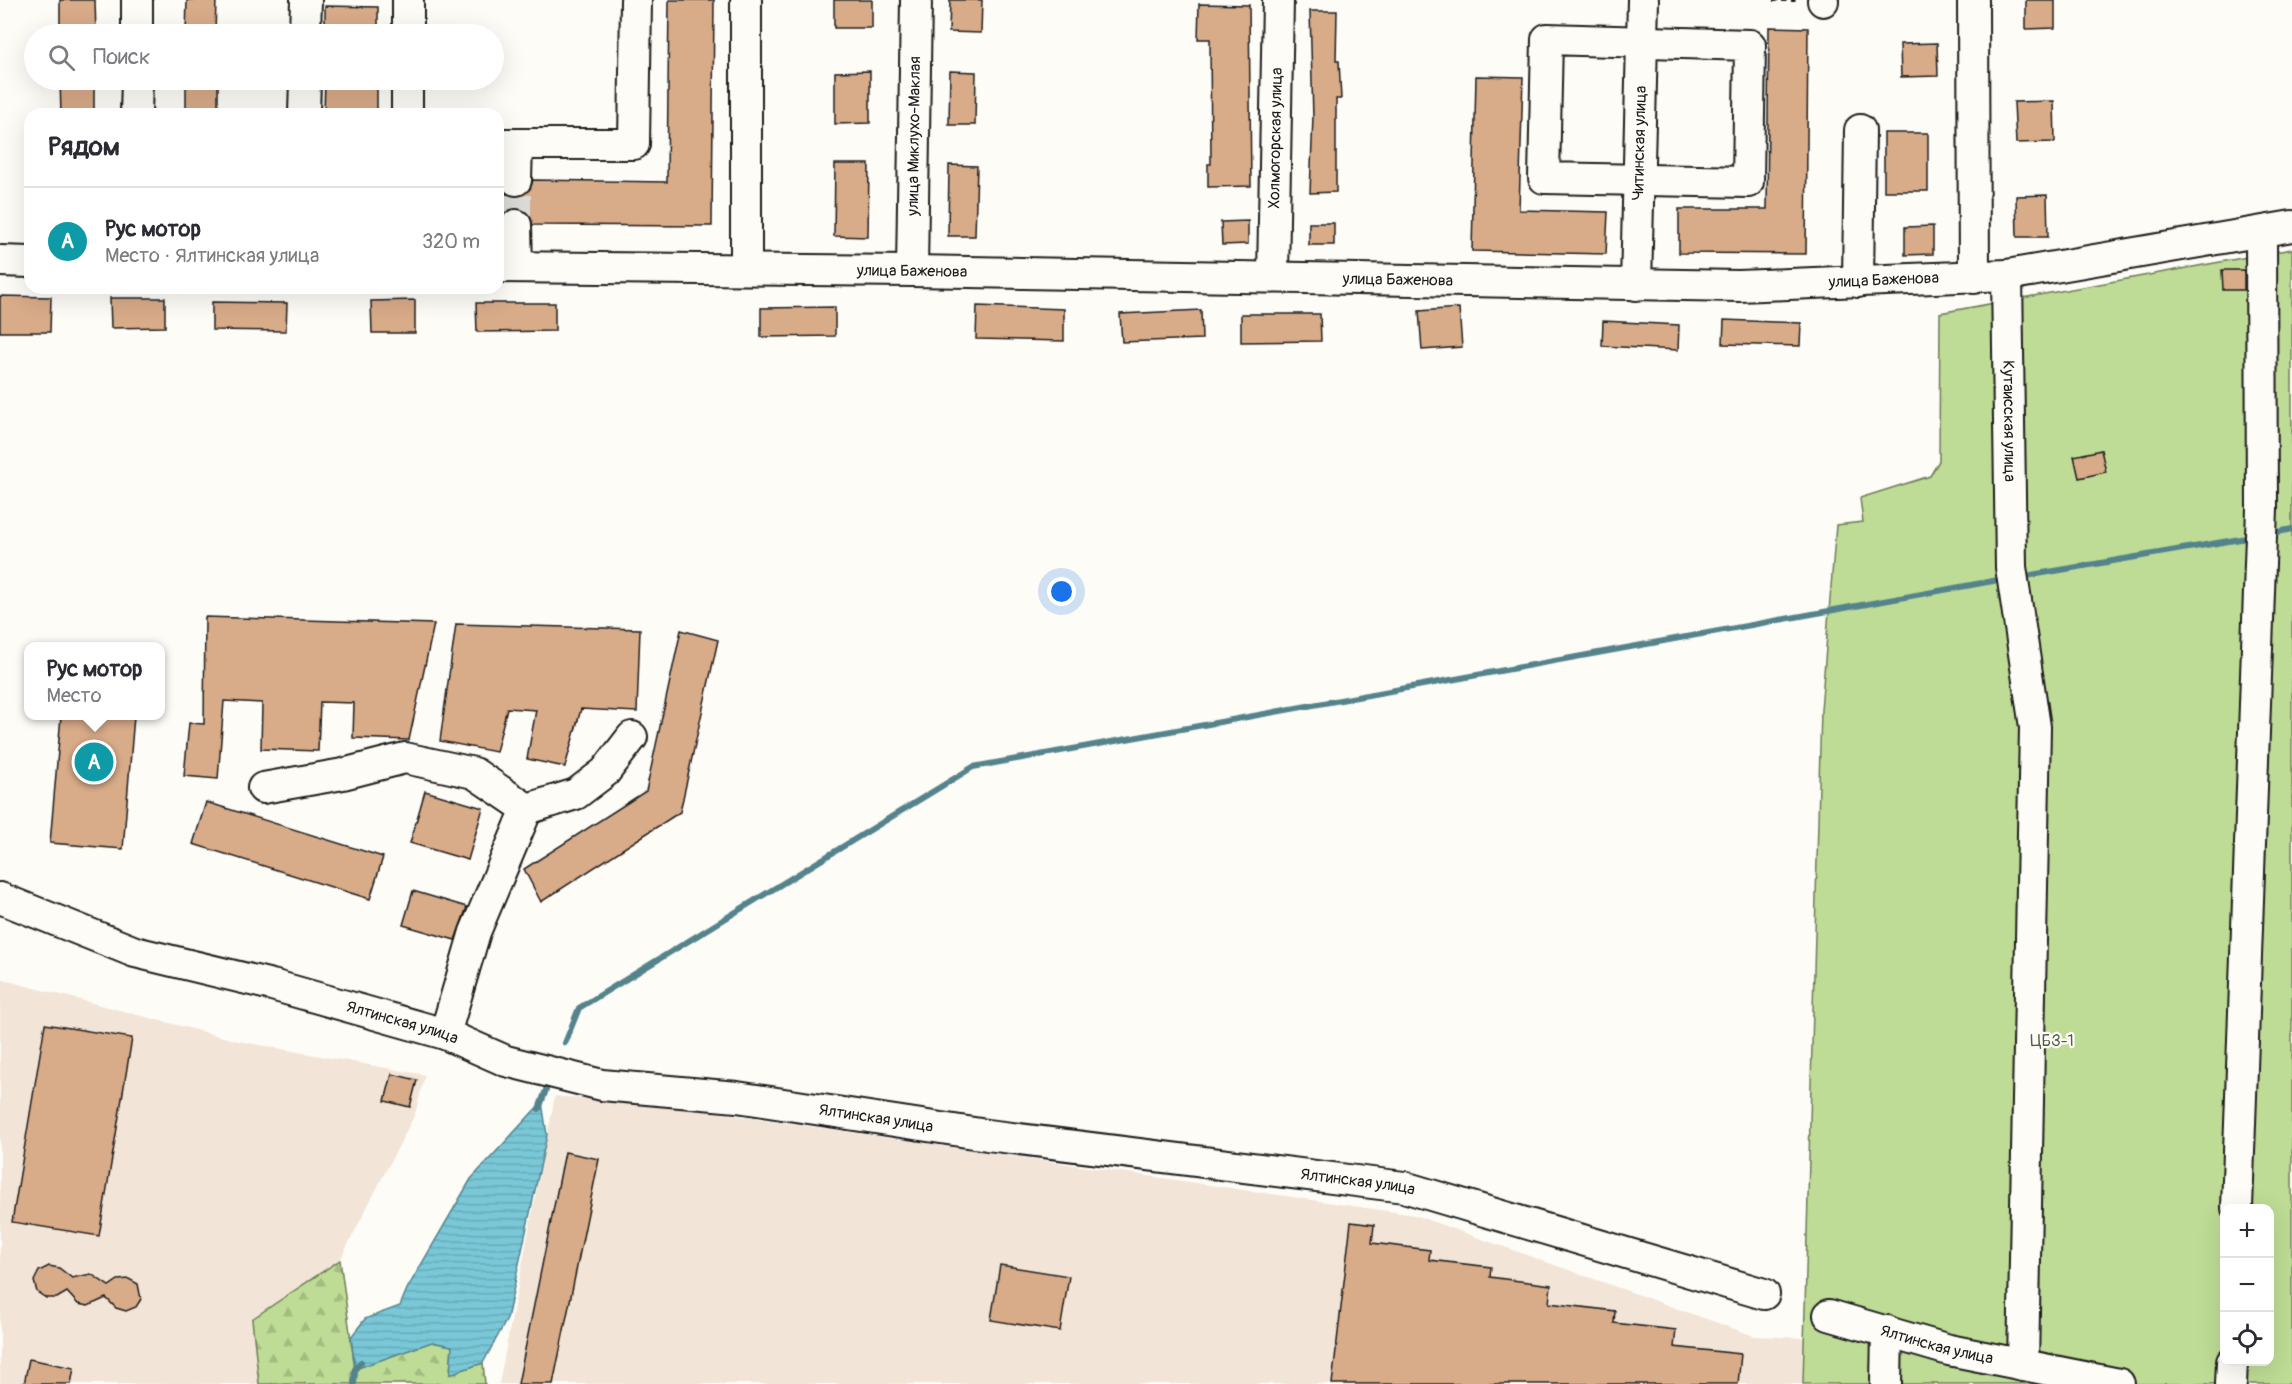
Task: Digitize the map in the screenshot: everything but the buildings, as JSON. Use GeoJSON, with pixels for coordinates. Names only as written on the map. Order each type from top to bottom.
{"type":"FeatureCollection","features":[{"type":"Feature","properties":{"kind":"street"},"geometry":{"type":"LineString","coordinates":[[137,0],[137,24]]}},
{"type":"Feature","properties":{"kind":"street"},"geometry":{"type":"LineString","coordinates":[[305,24],[306,0]]}},
{"type":"Feature","properties":{"kind":"street"},"geometry":{"type":"LineString","coordinates":[[408,0],[408,24]]}},
{"type":"Feature","properties":{"kind":"street"},"geometry":{"type":"LineString","coordinates":[[516,180],[507,144],[634,144],[636,0]]}},
{"type":"Feature","properties":{"kind":"street"},"geometry":{"type":"LineString","coordinates":[[746,0],[746,269]]}},
{"type":"Feature","properties":{"kind":"street","name":"улица Миклухо-Маклая"},"geometry":{"type":"LineString","coordinates":[[912,271],[916,0]]}},
{"type":"Feature","properties":{"kind":"street","name":"Холмогорская улица"},"geometry":{"type":"LineString","coordinates":[[1273,276],[1278,0]]}},
{"type":"Feature","properties":{"kind":"street","name":"Читинская улица"},"geometry":{"type":"LineString","coordinates":[[1636,285],[1643,0]]}},
{"type":"Feature","properties":{"kind":"street"},"geometry":{"type":"LineString","coordinates":[[1973,0],[1974,278]]}},
{"type":"Feature","properties":{"kind":"street"},"geometry":{"type":"LineString","coordinates":[[1547,39],[1750,45],[1748,182],[1639,180],[1544,178],[1547,39]]}},
{"type":"Feature","properties":{"kind":"street"},"geometry":{"type":"LineString","coordinates":[[136,108],[137,90]]}},
{"type":"Feature","properties":{"kind":"street"},"geometry":{"type":"LineString","coordinates":[[304,108],[305,90]]}},
{"type":"Feature","properties":{"kind":"street"},"geometry":{"type":"LineString","coordinates":[[407,90],[407,108]]}},
{"type":"Feature","properties":{"kind":"street"},"geometry":{"type":"LineString","coordinates":[[1858,282],[1860,130]]}},
{"type":"Feature","properties":{"kind":"street"},"geometry":{"type":"LineString","coordinates":[[507,267],[516,225]]}},
{"type":"Feature","properties":{"kind":"street","name":"улица Баженова"},"geometry":{"type":"LineString","coordinates":[[507,267],[1273,276],[1636,285],[1858,282],[2007,275],[2292,226]]}},
{"type":"Feature","properties":{"kind":"street"},"geometry":{"type":"LineString","coordinates":[[2237,1204],[2262,508],[2261,232]]}},
{"type":"Feature","properties":{"kind":"street"},"geometry":{"type":"LineString","coordinates":[[0,261],[24,262]]}},
{"type":"Feature","properties":{"kind":"street","name":"Кутаисская улица"},"geometry":{"type":"LineString","coordinates":[[2007,275],[2012,579],[2035,727],[2023,1365]]}},
{"type":"Feature","properties":{"kind":"street"},"geometry":{"type":"LineString","coordinates":[[527,809],[576,794],[605,772],[632,737]]}},
{"type":"Feature","properties":{"kind":"street"},"geometry":{"type":"LineString","coordinates":[[262,788],[343,774],[405,758],[474,773],[527,809]]}},
{"type":"Feature","properties":{"kind":"street"},"geometry":{"type":"LineString","coordinates":[[445,1034],[475,932],[527,809]]}},
{"type":"Feature","properties":{"kind":"street","name":"Ялтинская улица"},"geometry":{"type":"LineString","coordinates":[[0,898],[135,952],[272,985],[445,1034],[506,1061],[602,1085],[737,1097],[987,1135],[1404,1186],[1764,1294]]}},
{"type":"Feature","properties":{"kind":"street","name":"Ялтинская улица"},"geometry":{"type":"LineString","coordinates":[[1829,1315],[1949,1350],[2084,1380],[2119,1384]]}},
{"type":"Feature","properties":{"kind":"street"},"geometry":{"type":"LineString","coordinates":[[1886,1384],[1887,1331]]}},
{"type":"Feature","properties":{"kind":"street"},"geometry":{"type":"LineString","coordinates":[[2231,1384],[2232,1366]]}},
{"type":"Feature","properties":{"kind":"shaded area"},"geometry":{"type":"Polygon","coordinates":[[[0,979],[238,1041],[425,1075],[415,1114],[340,1260],[252,1319],[259,1384],[0,1384],[0,979]]]}},
{"type":"Feature","properties":{"kind":"shaded area"},"geometry":{"type":"Polygon","coordinates":[[[555,1096],[671,1106],[1414,1215],[1754,1336],[1806,1338],[1803,1384],[499,1384],[555,1096]]]}},
{"type":"Feature","properties":{"kind":"green space","name":"ЦБЗ-1"},"geometry":{"type":"Polygon","coordinates":[[[2292,249],[2292,1384],[1803,1384],[1821,710],[1836,525],[1863,522],[1860,498],[1930,476],[1939,461],[1940,313],[2292,249]]]}},
{"type":"Feature","properties":{"kind":"green space"},"geometry":{"type":"Polygon","coordinates":[[[340,1260],[355,1369],[431,1342],[452,1346],[450,1374],[483,1363],[485,1384],[259,1384],[252,1319],[340,1260]]]}},
{"type":"Feature","properties":{"kind":"water"},"geometry":{"type":"Polygon","coordinates":[[[542,1102],[547,1135],[507,1319],[483,1363],[450,1374],[452,1346],[432,1342],[355,1369],[351,1337],[365,1319],[400,1306],[407,1289],[471,1179],[542,1102]]]}},
{"type":"Feature","properties":{"kind":"waterway"},"geometry":{"type":"LineString","coordinates":[[2268,534],[2292,529]]}},
{"type":"Feature","properties":{"kind":"waterway"},"geometry":{"type":"LineString","coordinates":[[2020,577],[2252,537]]}},
{"type":"Feature","properties":{"kind":"waterway"},"geometry":{"type":"LineString","coordinates":[[565,1043],[579,1008],[973,767],[2004,579]]}},
{"type":"Feature","properties":{"kind":"waterway"},"geometry":{"type":"LineString","coordinates":[[539,1109],[550,1079]]}},
{"type":"Feature","properties":{"kind":"waterway"},"geometry":{"type":"LineString","coordinates":[[354,1384],[355,1369],[361,1362]]}},
{"type":"Feature","properties":{"kind":"tunnel"},"geometry":{"type":"LineString","coordinates":[[516,180],[516,225]]}},
{"type":"Feature","properties":{"kind":"place","name":"Рус мотор"},"geometry":{"type":"Point","coordinates":[94,762]}}]}
